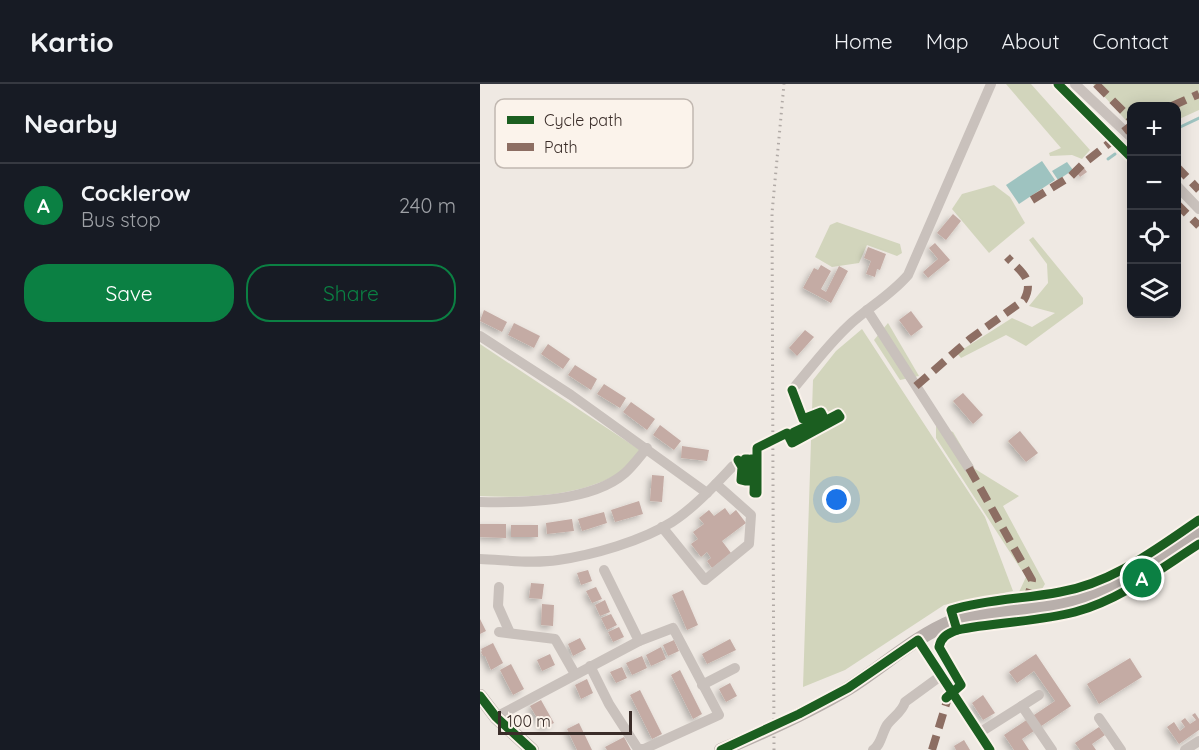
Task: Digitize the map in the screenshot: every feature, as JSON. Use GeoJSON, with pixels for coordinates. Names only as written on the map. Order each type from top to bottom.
{"type":"FeatureCollection","features":[{"type":"Feature","properties":{"kind":"main road"},"geometry":{"type":"LineString","coordinates":[[721,750],[746,740],[848,688],[934,630],[972,616],[1069,602],[1095,594],[1122,583],[1199,535]]}},
{"type":"Feature","properties":{"kind":"main road"},"geometry":{"type":"LineString","coordinates":[[480,696],[496,717],[532,750]]}},
{"type":"Feature","properties":{"kind":"street"},"geometry":{"type":"LineString","coordinates":[[792,390],[849,325],[895,290],[908,275],[991,84]]}},
{"type":"Feature","properties":{"kind":"street"},"geometry":{"type":"LineString","coordinates":[[1075,84],[1127,134]]}},
{"type":"Feature","properties":{"kind":"street"},"geometry":{"type":"LineString","coordinates":[[1181,190],[1199,209]]}},
{"type":"Feature","properties":{"kind":"street"},"geometry":{"type":"LineString","coordinates":[[867,310],[969,468]]}},
{"type":"Feature","properties":{"kind":"street"},"geometry":{"type":"LineString","coordinates":[[480,336],[571,395],[707,493]]}},
{"type":"Feature","properties":{"kind":"street"},"geometry":{"type":"LineString","coordinates":[[480,502],[538,501],[578,495],[611,483],[626,473],[647,448]]}},
{"type":"Feature","properties":{"kind":"street"},"geometry":{"type":"LineString","coordinates":[[480,559],[558,560],[605,549],[671,522],[707,493],[733,466]]}},
{"type":"Feature","properties":{"kind":"street"},"geometry":{"type":"LineString","coordinates":[[662,527],[705,580],[749,544],[751,515],[716,484]]}},
{"type":"Feature","properties":{"kind":"street"},"geometry":{"type":"LineString","coordinates":[[604,570],[639,641]]}},
{"type":"Feature","properties":{"kind":"street"},"geometry":{"type":"LineString","coordinates":[[499,588],[498,606],[504,632],[555,639],[575,675]]}},
{"type":"Feature","properties":{"kind":"street"},"geometry":{"type":"LineString","coordinates":[[496,717],[590,666],[639,641],[673,628],[718,715],[644,749],[638,749],[609,704],[590,666]]}},
{"type":"Feature","properties":{"kind":"street"},"geometry":{"type":"LineString","coordinates":[[918,640],[990,750]]}},
{"type":"Feature","properties":{"kind":"street"},"geometry":{"type":"LineString","coordinates":[[702,685],[735,668]]}},
{"type":"Feature","properties":{"kind":"street"},"geometry":{"type":"LineString","coordinates":[[873,750],[878,747],[889,722],[904,707],[905,702],[942,675]]}},
{"type":"Feature","properties":{"kind":"street"},"geometry":{"type":"LineString","coordinates":[[980,733],[1039,695]]}},
{"type":"Feature","properties":{"kind":"street"},"geometry":{"type":"LineString","coordinates":[[1022,706],[1052,750]]}},
{"type":"Feature","properties":{"kind":"street"},"geometry":{"type":"LineString","coordinates":[[1099,718],[1121,750]]}},
{"type":"Feature","properties":{"kind":"street"},"geometry":{"type":"LineString","coordinates":[[1185,750],[1199,741]]}},
{"type":"Feature","properties":{"kind":"green space"},"geometry":{"type":"Polygon","coordinates":[[[1006,84],[1031,84],[1090,150],[1082,159],[1072,155],[1050,156],[1049,153],[1061,148],[1006,84]]]}},
{"type":"Feature","properties":{"kind":"green space"},"geometry":{"type":"Polygon","coordinates":[[[1093,84],[1199,84],[1199,110],[1181,118],[1181,102],[1127,102],[1127,122],[1093,84]]]}},
{"type":"Feature","properties":{"kind":"green space"},"geometry":{"type":"Polygon","coordinates":[[[994,185],[1010,197],[1025,223],[989,253],[952,209],[962,194],[994,185]]]}},
{"type":"Feature","properties":{"kind":"green space"},"geometry":{"type":"Polygon","coordinates":[[[837,222],[900,244],[902,253],[897,256],[867,245],[859,263],[832,267],[815,257],[830,225],[837,222]]]}},
{"type":"Feature","properties":{"kind":"green space"},"geometry":{"type":"Polygon","coordinates":[[[1033,237],[1083,298],[1083,304],[1026,346],[1006,335],[961,358],[957,353],[1012,318],[1032,327],[1055,313],[1029,306],[1048,283],[1047,264],[1029,240],[1033,237]]]}},
{"type":"Feature","properties":{"kind":"green space"},"geometry":{"type":"Polygon","coordinates":[[[888,323],[919,376],[900,380],[874,340],[888,323]]]}},
{"type":"Feature","properties":{"kind":"green space"},"geometry":{"type":"Polygon","coordinates":[[[862,329],[985,517],[1013,591],[944,605],[845,670],[803,687],[813,380],[836,351],[862,329]]]}},
{"type":"Feature","properties":{"kind":"green space"},"geometry":{"type":"Polygon","coordinates":[[[480,344],[640,450],[618,474],[582,488],[548,495],[480,496],[480,344]]]}},
{"type":"Feature","properties":{"kind":"green space"},"geometry":{"type":"Polygon","coordinates":[[[936,426],[953,432],[975,469],[1019,496],[1003,506],[1045,584],[1039,594],[1019,592],[1026,577],[936,438],[936,426]]]}},
{"type":"Feature","properties":{"kind":"water"},"geometry":{"type":"Polygon","coordinates":[[[1042,161],[1055,180],[1019,204],[1006,185],[1042,161]]]}},
{"type":"Feature","properties":{"kind":"water"},"geometry":{"type":"Polygon","coordinates":[[[1067,162],[1073,170],[1058,180],[1052,171],[1067,162]]]}},
{"type":"Feature","properties":{"kind":"building"},"geometry":{"type":"Polygon","coordinates":[[[1084,168],[1087,172],[1080,177],[1077,173],[1084,168]]]}},
{"type":"Feature","properties":{"kind":"building"},"geometry":{"type":"Polygon","coordinates":[[[953,214],[961,221],[946,240],[937,233],[953,214]]]}},
{"type":"Feature","properties":{"kind":"building"},"geometry":{"type":"Polygon","coordinates":[[[935,243],[950,260],[928,278],[923,272],[938,259],[929,248],[935,243]]]}},
{"type":"Feature","properties":{"kind":"building"},"geometry":{"type":"Polygon","coordinates":[[[868,247],[886,254],[875,277],[866,274],[871,261],[864,258],[868,247]]]}},
{"type":"Feature","properties":{"kind":"building"},"geometry":{"type":"Polygon","coordinates":[[[821,265],[831,271],[821,289],[826,292],[839,266],[848,271],[831,303],[803,288],[814,268],[818,270],[821,265]]]}},
{"type":"Feature","properties":{"kind":"building"},"geometry":{"type":"Polygon","coordinates":[[[484,310],[507,322],[502,332],[480,321],[484,310]]]}},
{"type":"Feature","properties":{"kind":"building"},"geometry":{"type":"Polygon","coordinates":[[[911,311],[923,327],[911,336],[899,320],[911,311]]]}},
{"type":"Feature","properties":{"kind":"building"},"geometry":{"type":"Polygon","coordinates":[[[514,323],[540,336],[534,348],[508,335],[514,323]]]}},
{"type":"Feature","properties":{"kind":"building"},"geometry":{"type":"Polygon","coordinates":[[[805,330],[814,337],[797,356],[789,348],[805,330]]]}},
{"type":"Feature","properties":{"kind":"building"},"geometry":{"type":"Polygon","coordinates":[[[548,344],[570,359],[563,369],[541,354],[548,344]]]}},
{"type":"Feature","properties":{"kind":"building"},"geometry":{"type":"Polygon","coordinates":[[[575,365],[597,379],[591,390],[568,375],[575,365]]]}},
{"type":"Feature","properties":{"kind":"building"},"geometry":{"type":"Polygon","coordinates":[[[604,384],[626,398],[620,408],[597,394],[604,384]]]}},
{"type":"Feature","properties":{"kind":"building"},"geometry":{"type":"Polygon","coordinates":[[[963,393],[983,415],[973,424],[953,401],[963,393]]]}},
{"type":"Feature","properties":{"kind":"building"},"geometry":{"type":"Polygon","coordinates":[[[631,402],[655,419],[647,430],[623,412],[631,402]]]}},
{"type":"Feature","properties":{"kind":"building"},"geometry":{"type":"Polygon","coordinates":[[[660,425],[681,441],[674,450],[653,435],[660,425]]]}},
{"type":"Feature","properties":{"kind":"building"},"geometry":{"type":"Polygon","coordinates":[[[1020,431],[1038,453],[1026,462],[1008,441],[1020,431]]]}},
{"type":"Feature","properties":{"kind":"building"},"geometry":{"type":"Polygon","coordinates":[[[682,446],[709,450],[707,461],[681,458],[682,446]]]}},
{"type":"Feature","properties":{"kind":"building"},"geometry":{"type":"Polygon","coordinates":[[[652,475],[664,476],[662,502],[650,501],[652,475]]]}},
{"type":"Feature","properties":{"kind":"building"},"geometry":{"type":"Polygon","coordinates":[[[639,501],[643,514],[615,522],[611,510],[639,501]]]}},
{"type":"Feature","properties":{"kind":"building"},"geometry":{"type":"Polygon","coordinates":[[[725,508],[730,515],[736,510],[746,523],[722,541],[731,553],[712,568],[707,561],[711,558],[707,552],[701,557],[691,544],[698,539],[693,532],[704,524],[699,518],[709,510],[714,516],[725,508]]]}},
{"type":"Feature","properties":{"kind":"building"},"geometry":{"type":"Polygon","coordinates":[[[604,512],[607,523],[582,531],[578,519],[604,512]]]}},
{"type":"Feature","properties":{"kind":"building"},"geometry":{"type":"Polygon","coordinates":[[[572,519],[574,531],[547,534],[546,523],[572,519]]]}},
{"type":"Feature","properties":{"kind":"building"},"geometry":{"type":"Polygon","coordinates":[[[480,524],[506,524],[506,538],[480,537],[480,524]]]}},
{"type":"Feature","properties":{"kind":"building"},"geometry":{"type":"Polygon","coordinates":[[[511,525],[538,525],[538,537],[511,537],[511,525]]]}},
{"type":"Feature","properties":{"kind":"building"},"geometry":{"type":"Polygon","coordinates":[[[588,570],[592,581],[581,585],[577,573],[588,570]]]}},
{"type":"Feature","properties":{"kind":"building"},"geometry":{"type":"Polygon","coordinates":[[[531,583],[544,584],[542,599],[529,598],[531,583]]]}},
{"type":"Feature","properties":{"kind":"building"},"geometry":{"type":"Polygon","coordinates":[[[596,587],[602,599],[592,603],[586,591],[596,587]]]}},
{"type":"Feature","properties":{"kind":"building"},"geometry":{"type":"Polygon","coordinates":[[[683,590],[698,625],[687,630],[672,595],[683,590]]]}},
{"type":"Feature","properties":{"kind":"building"},"geometry":{"type":"Polygon","coordinates":[[[605,600],[610,612],[600,616],[595,605],[605,600]]]}},
{"type":"Feature","properties":{"kind":"building"},"geometry":{"type":"Polygon","coordinates":[[[542,604],[554,605],[553,626],[541,625],[542,604]]]}},
{"type":"Feature","properties":{"kind":"building"},"geometry":{"type":"Polygon","coordinates":[[[611,614],[617,625],[607,630],[601,618],[611,614]]]}},
{"type":"Feature","properties":{"kind":"building"},"geometry":{"type":"Polygon","coordinates":[[[480,619],[486,631],[480,634],[480,619]]]}},
{"type":"Feature","properties":{"kind":"building"},"geometry":{"type":"Polygon","coordinates":[[[619,627],[624,637],[613,642],[608,632],[619,627]]]}},
{"type":"Feature","properties":{"kind":"building"},"geometry":{"type":"Polygon","coordinates":[[[580,638],[586,649],[573,656],[568,644],[580,638]]]}},
{"type":"Feature","properties":{"kind":"building"},"geometry":{"type":"Polygon","coordinates":[[[730,639],[736,650],[707,664],[702,654],[730,639]]]}},
{"type":"Feature","properties":{"kind":"building"},"geometry":{"type":"Polygon","coordinates":[[[674,640],[679,651],[668,656],[663,645],[674,640]]]}},
{"type":"Feature","properties":{"kind":"building"},"geometry":{"type":"Polygon","coordinates":[[[493,643],[503,663],[491,670],[481,649],[493,643]]]}},
{"type":"Feature","properties":{"kind":"building"},"geometry":{"type":"Polygon","coordinates":[[[661,647],[666,659],[651,666],[646,655],[661,647]]]}},
{"type":"Feature","properties":{"kind":"building"},"geometry":{"type":"Polygon","coordinates":[[[550,654],[555,665],[542,671],[537,660],[550,654]]]}},
{"type":"Feature","properties":{"kind":"building"},"geometry":{"type":"Polygon","coordinates":[[[1036,654],[1071,706],[1022,739],[1029,750],[1014,750],[1004,735],[1055,701],[1034,671],[1017,683],[1009,672],[1036,654]]]}},
{"type":"Feature","properties":{"kind":"building"},"geometry":{"type":"Polygon","coordinates":[[[642,656],[647,668],[632,675],[626,663],[642,656]]]}},
{"type":"Feature","properties":{"kind":"building"},"geometry":{"type":"Polygon","coordinates":[[[1130,658],[1142,677],[1099,704],[1087,684],[1130,658]]]}},
{"type":"Feature","properties":{"kind":"building"},"geometry":{"type":"Polygon","coordinates":[[[511,664],[524,689],[513,695],[500,670],[511,664]]]}},
{"type":"Feature","properties":{"kind":"building"},"geometry":{"type":"Polygon","coordinates":[[[622,667],[627,678],[616,683],[610,672],[622,667]]]}},
{"type":"Feature","properties":{"kind":"building"},"geometry":{"type":"Polygon","coordinates":[[[680,670],[702,714],[693,719],[671,675],[680,670]]]}},
{"type":"Feature","properties":{"kind":"building"},"geometry":{"type":"Polygon","coordinates":[[[587,679],[593,693],[581,699],[575,685],[587,679]]]}},
{"type":"Feature","properties":{"kind":"building"},"geometry":{"type":"Polygon","coordinates":[[[730,683],[737,696],[726,702],[719,689],[730,683]]]}},
{"type":"Feature","properties":{"kind":"building"},"geometry":{"type":"Polygon","coordinates":[[[640,690],[662,734],[652,739],[630,695],[640,690]]]}},
{"type":"Feature","properties":{"kind":"building"},"geometry":{"type":"Polygon","coordinates":[[[983,695],[995,713],[983,720],[972,703],[983,695]]]}},
{"type":"Feature","properties":{"kind":"building"},"geometry":{"type":"Polygon","coordinates":[[[541,700],[554,723],[543,728],[530,706],[541,700]]]}},
{"type":"Feature","properties":{"kind":"building"},"geometry":{"type":"Polygon","coordinates":[[[1195,713],[1199,719],[1199,730],[1179,744],[1167,727],[1174,722],[1180,731],[1185,727],[1181,721],[1185,718],[1190,724],[1196,720],[1192,715],[1195,713]]]}},
{"type":"Feature","properties":{"kind":"building"},"geometry":{"type":"Polygon","coordinates":[[[579,723],[592,750],[577,750],[567,729],[579,723]]]}},
{"type":"Feature","properties":{"kind":"building"},"geometry":{"type":"Polygon","coordinates":[[[1099,727],[1105,735],[1092,744],[1096,750],[1080,750],[1075,743],[1099,727]]]}},
{"type":"Feature","properties":{"kind":"building"},"geometry":{"type":"Polygon","coordinates":[[[624,737],[631,750],[607,750],[605,747],[624,737]]]}},
{"type":"Feature","properties":{"kind":"building"},"geometry":{"type":"Polygon","coordinates":[[[964,740],[970,750],[956,750],[954,746],[964,740]]]}},
{"type":"Feature","properties":{"kind":"waterway"},"geometry":{"type":"LineString","coordinates":[[1181,127],[1199,118]]}},
{"type":"Feature","properties":{"kind":"waterway"},"geometry":{"type":"LineString","coordinates":[[1108,159],[1115,154]]}},
{"type":"Feature","properties":{"kind":"railway"},"geometry":{"type":"LineString","coordinates":[[774,750],[772,213],[784,84]]}},
{"type":"Feature","properties":{"kind":"marked path"},"geometry":{"type":"LineString","coordinates":[[1096,84],[1127,115]]}},
{"type":"Feature","properties":{"kind":"marked path"},"geometry":{"type":"LineString","coordinates":[[1181,102],[1199,94]]}},
{"type":"Feature","properties":{"kind":"marked path"},"geometry":{"type":"LineString","coordinates":[[1032,200],[1071,176],[1127,129]]}},
{"type":"Feature","properties":{"kind":"marked path"},"geometry":{"type":"LineString","coordinates":[[1181,171],[1199,190]]}},
{"type":"Feature","properties":{"kind":"marked path"},"geometry":{"type":"LineString","coordinates":[[1181,208],[1199,226]]}},
{"type":"Feature","properties":{"kind":"marked path"},"geometry":{"type":"LineString","coordinates":[[916,386],[970,339],[1024,300],[1028,287],[1027,281],[1007,257]]}},
{"type":"Feature","properties":{"kind":"marked path"},"geometry":{"type":"LineString","coordinates":[[969,468],[1032,580],[1028,596]]}},
{"type":"Feature","properties":{"kind":"marked path"},"geometry":{"type":"LineString","coordinates":[[932,750],[947,701]]}},
{"type":"Feature","properties":{"kind":"cycle path"},"geometry":{"type":"LineString","coordinates":[[1058,84],[1130,156]]}},
{"type":"Feature","properties":{"kind":"cycle path"},"geometry":{"type":"LineString","coordinates":[[738,460],[742,467],[741,480],[745,481],[745,459],[748,459],[747,481],[751,481],[751,459],[755,459],[754,493],[757,493],[757,448],[787,433],[792,443],[840,417],[838,414],[796,436],[794,432],[824,418],[821,412],[803,419],[792,390]]}},
{"type":"Feature","properties":{"kind":"cycle path"},"geometry":{"type":"LineString","coordinates":[[946,698],[961,685],[939,647],[945,636],[957,630],[951,610],[1079,588],[1133,564],[1199,520]]}},
{"type":"Feature","properties":{"kind":"cycle path"},"geometry":{"type":"LineString","coordinates":[[957,630],[1046,618],[1092,607],[1124,592],[1199,544]]}},
{"type":"Feature","properties":{"kind":"cycle path"},"geometry":{"type":"LineString","coordinates":[[721,750],[799,714],[848,688],[918,640],[990,750]]}},
{"type":"Feature","properties":{"kind":"cycle path"},"geometry":{"type":"LineString","coordinates":[[480,696],[496,717],[532,750]]}},
{"type":"Feature","properties":{"kind":"place","name":"Cocklerow"},"geometry":{"type":"Point","coordinates":[1142,578]}}]}
